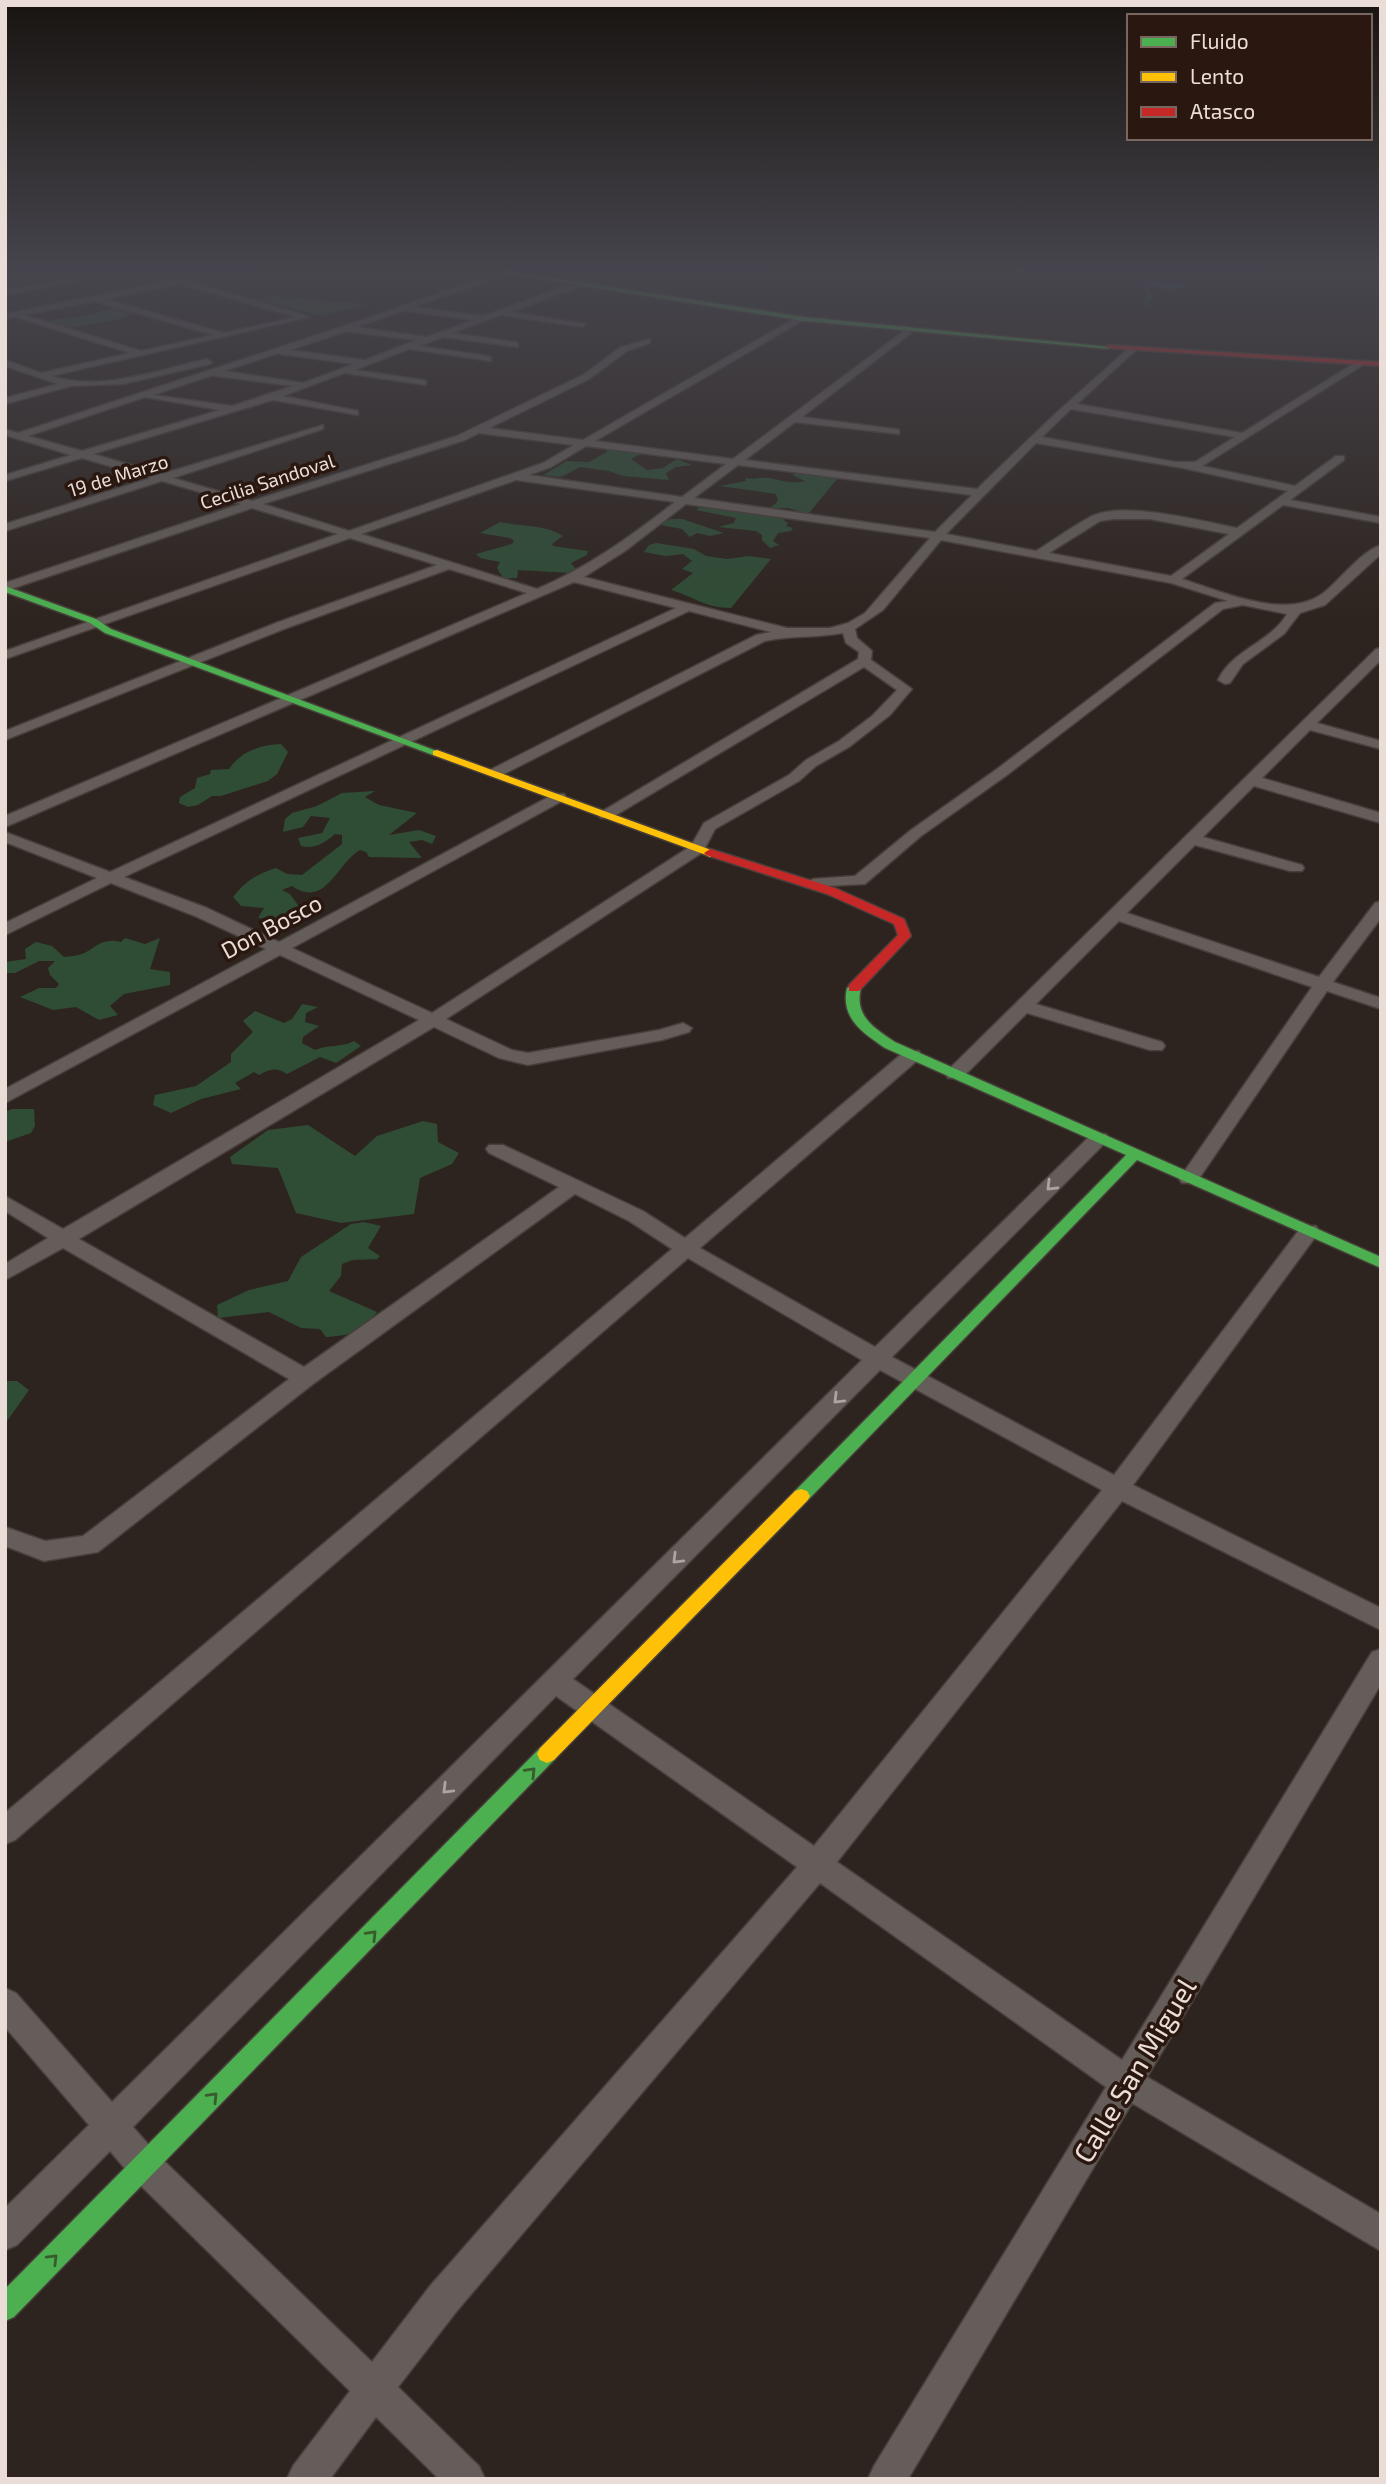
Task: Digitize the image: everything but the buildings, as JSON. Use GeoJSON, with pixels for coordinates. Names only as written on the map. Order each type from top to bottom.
{"type":"FeatureCollection","features":[{"type":"Feature","properties":{"kind":"street"},"geometry":{"type":"LineString","coordinates":[[5,401],[72,384]]}},
{"type":"Feature","properties":{"kind":"street"},"geometry":{"type":"LineString","coordinates":[[5,440],[143,396],[171,384]]}},
{"type":"Feature","properties":{"kind":"street"},"geometry":{"type":"LineString","coordinates":[[298,384],[304,385]]}},
{"type":"Feature","properties":{"kind":"street"},"geometry":{"type":"LineString","coordinates":[[5,478],[272,397],[307,384]]}},
{"type":"Feature","properties":{"kind":"street","name":"Cecilia Sandoval"},"geometry":{"type":"LineString","coordinates":[[5,588],[252,503],[461,438],[572,384]]}},
{"type":"Feature","properties":{"kind":"street"},"geometry":{"type":"LineString","coordinates":[[5,655],[547,465],[686,384]]}},
{"type":"Feature","properties":{"kind":"street"},"geometry":{"type":"LineString","coordinates":[[5,822],[596,566],[840,384]]}},
{"type":"Feature","properties":{"kind":"street"},"geometry":{"type":"LineString","coordinates":[[573,578],[788,632],[824,633],[848,627],[869,616],[938,536],[1094,384]]}},
{"type":"Feature","properties":{"kind":"street"},"geometry":{"type":"LineString","coordinates":[[1187,466],[1197,465],[1328,384]]}},
{"type":"Feature","properties":{"kind":"street"},"geometry":{"type":"LineString","coordinates":[[143,396],[233,409]]}},
{"type":"Feature","properties":{"kind":"street"},"geometry":{"type":"LineString","coordinates":[[272,397],[355,413]]}},
{"type":"Feature","properties":{"kind":"street"},"geometry":{"type":"LineString","coordinates":[[1070,406],[1245,436]]}},
{"type":"Feature","properties":{"kind":"street"},"geometry":{"type":"LineString","coordinates":[[795,419],[895,432]]}},
{"type":"Feature","properties":{"kind":"street","name":"19 de Marzo"},"geometry":{"type":"LineString","coordinates":[[5,528],[320,427]]}},
{"type":"Feature","properties":{"kind":"street"},"geometry":{"type":"LineString","coordinates":[[478,430],[982,493]]}},
{"type":"Feature","properties":{"kind":"street"},"geometry":{"type":"LineString","coordinates":[[5,432],[252,503],[538,593]]}},
{"type":"Feature","properties":{"kind":"street"},"geometry":{"type":"LineString","coordinates":[[1037,440],[1187,466],[1296,489]]}},
{"type":"Feature","properties":{"kind":"street"},"geometry":{"type":"LineString","coordinates":[[1172,580],[1340,458]]}},
{"type":"Feature","properties":{"kind":"street"},"geometry":{"type":"LineString","coordinates":[[513,476],[938,536],[1172,580],[1219,601],[1242,601],[1295,610],[1321,601],[1381,548]]}},
{"type":"Feature","properties":{"kind":"street"},"geometry":{"type":"LineString","coordinates":[[1280,501],[1381,520]]}},
{"type":"Feature","properties":{"kind":"street"},"geometry":{"type":"LineString","coordinates":[[1038,555],[1097,518],[1106,516],[1153,517],[1239,532]]}},
{"type":"Feature","properties":{"kind":"street"},"geometry":{"type":"LineString","coordinates":[[5,736],[191,661],[450,565]]}},
{"type":"Feature","properties":{"kind":"street"},"geometry":{"type":"LineString","coordinates":[[5,588],[95,622],[108,631],[697,849],[863,902],[900,922],[905,936],[853,986],[849,1002],[852,1016],[866,1031],[912,1055],[1381,1263]]}},
{"type":"Feature","properties":{"kind":"street"},"geometry":{"type":"LineString","coordinates":[[813,884],[859,881],[916,833],[1002,772],[1219,601]]}},
{"type":"Feature","properties":{"kind":"street"},"geometry":{"type":"LineString","coordinates":[[5,930],[108,878],[685,608]]}},
{"type":"Feature","properties":{"kind":"street"},"geometry":{"type":"LineString","coordinates":[[1224,680],[1227,671],[1278,633],[1291,620],[1295,610]]}},
{"type":"Feature","properties":{"kind":"street"},"geometry":{"type":"LineString","coordinates":[[606,815],[864,661],[866,651],[851,640],[848,627]]}},
{"type":"Feature","properties":{"kind":"street"},"geometry":{"type":"LineString","coordinates":[[495,773],[761,638],[788,632]]}},
{"type":"Feature","properties":{"kind":"street"},"geometry":{"type":"LineString","coordinates":[[955,1074],[1381,652]]}},
{"type":"Feature","properties":{"kind":"street"},"geometry":{"type":"LineString","coordinates":[[5,1273],[433,1020],[697,849],[709,826],[794,778],[804,765],[842,745],[897,700],[905,689],[864,661]]}},
{"type":"Feature","properties":{"kind":"street"},"geometry":{"type":"LineString","coordinates":[[1307,725],[1381,745]]}},
{"type":"Feature","properties":{"kind":"street"},"geometry":{"type":"LineString","coordinates":[[1251,780],[1381,818]]}},
{"type":"Feature","properties":{"kind":"street","name":"Don Bosco"},"geometry":{"type":"LineString","coordinates":[[5,1097],[559,797]]}},
{"type":"Feature","properties":{"kind":"street"},"geometry":{"type":"LineString","coordinates":[[5,837],[201,912],[506,1054],[528,1059],[662,1035],[683,1028]]}},
{"type":"Feature","properties":{"kind":"street"},"geometry":{"type":"LineString","coordinates":[[1192,839],[1296,868]]}},
{"type":"Feature","properties":{"kind":"street"},"geometry":{"type":"LineString","coordinates":[[859,881],[863,902]]}},
{"type":"Feature","properties":{"kind":"street"},"geometry":{"type":"LineString","coordinates":[[1189,1179],[1323,984],[1381,906]]}},
{"type":"Feature","properties":{"kind":"street"},"geometry":{"type":"LineString","coordinates":[[1115,914],[1381,1004]]}},
{"type":"Feature","properties":{"kind":"street"},"geometry":{"type":"LineString","coordinates":[[1023,1006],[1157,1046]]}},
{"type":"Feature","properties":{"kind":"street"},"geometry":{"type":"LineString","coordinates":[[5,1831],[912,1055]]}},
{"type":"Feature","properties":{"kind":"street"},"geometry":{"type":"LineString","coordinates":[[5,2233],[554,1680],[1099,1138]]}},
{"type":"Feature","properties":{"kind":"street"},"geometry":{"type":"LineString","coordinates":[[496,1149],[636,1216],[687,1249],[878,1359],[1118,1488],[1381,1620]]}},
{"type":"Feature","properties":{"kind":"street"},"geometry":{"type":"LineString","coordinates":[[5,2308],[1135,1154]]}},
{"type":"Feature","properties":{"kind":"street"},"geometry":{"type":"LineString","coordinates":[[5,1536],[44,1551],[89,1545],[304,1378],[573,1185]]}},
{"type":"Feature","properties":{"kind":"street"},"geometry":{"type":"LineString","coordinates":[[5,1202],[62,1238],[304,1378]]}},
{"type":"Feature","properties":{"kind":"street"},"geometry":{"type":"LineString","coordinates":[[306,2479],[443,2299],[818,1864],[1118,1488],[1309,1231]]}},
{"type":"Feature","properties":{"kind":"street","name":"Calle San Miguel"},"geometry":{"type":"LineString","coordinates":[[887,2479],[1381,1660]]}},
{"type":"Feature","properties":{"kind":"street"},"geometry":{"type":"LineString","coordinates":[[554,1680],[1126,2082],[1381,2234]]}},
{"type":"Feature","properties":{"kind":"street"},"geometry":{"type":"LineString","coordinates":[[5,2003],[145,2166],[376,2388],[466,2479]]}},
{"type":"Feature","properties":{"kind":"green space"},"geometry":{"type":"Polygon","coordinates":[[[607,448],[624,449],[626,453],[644,453],[631,459],[647,470],[663,468],[677,459],[692,465],[676,467],[666,473],[669,480],[623,476],[580,467],[561,477],[543,475],[567,461],[589,462],[607,452],[607,448]]]}},
{"type":"Feature","properties":{"kind":"green space"},"geometry":{"type":"Polygon","coordinates":[[[796,473],[838,478],[808,514],[788,508],[770,508],[778,501],[776,494],[720,486],[746,481],[746,478],[805,481],[792,475],[796,473]]]}},
{"type":"Feature","properties":{"kind":"green space"},"geometry":{"type":"Polygon","coordinates":[[[702,505],[785,516],[783,520],[788,523],[786,526],[793,528],[791,531],[778,533],[773,541],[779,545],[770,548],[756,531],[718,527],[734,523],[736,518],[696,510],[702,505]]]}},
{"type":"Feature","properties":{"kind":"green space"},"geometry":{"type":"Polygon","coordinates":[[[670,519],[682,519],[724,533],[710,536],[697,533],[690,537],[682,529],[661,525],[670,519]]]}},
{"type":"Feature","properties":{"kind":"green space"},"geometry":{"type":"Polygon","coordinates":[[[500,522],[556,532],[563,536],[552,544],[553,546],[588,551],[587,555],[571,563],[576,569],[572,573],[518,570],[517,578],[503,578],[497,568],[500,562],[480,558],[476,554],[512,544],[514,541],[510,538],[480,533],[500,522]]]}},
{"type":"Feature","properties":{"kind":"green space"},"geometry":{"type":"Polygon","coordinates":[[[656,543],[694,549],[706,556],[727,559],[749,556],[771,559],[731,608],[722,608],[671,590],[693,573],[682,569],[692,561],[683,554],[666,556],[644,552],[649,545],[656,543]]]}},
{"type":"Feature","properties":{"kind":"green space"},"geometry":{"type":"Polygon","coordinates":[[[281,744],[288,752],[277,774],[268,781],[221,796],[212,796],[198,805],[188,807],[179,803],[180,797],[195,788],[197,778],[210,774],[211,770],[229,769],[239,758],[252,750],[281,744]]]}},
{"type":"Feature","properties":{"kind":"green space"},"geometry":{"type":"Polygon","coordinates":[[[375,791],[365,797],[379,805],[417,813],[389,835],[419,830],[436,836],[432,844],[422,840],[409,842],[422,858],[369,857],[366,852],[360,850],[322,888],[314,892],[304,892],[292,886],[282,890],[290,894],[298,905],[297,915],[284,921],[258,918],[264,908],[241,906],[233,897],[252,879],[276,868],[287,874],[302,875],[342,844],[342,835],[335,834],[315,846],[301,846],[298,838],[322,833],[330,818],[311,816],[303,827],[283,832],[285,819],[292,813],[317,806],[342,793],[375,791]]]}},
{"type":"Feature","properties":{"kind":"green space"},"geometry":{"type":"Polygon","coordinates":[[[125,938],[145,944],[160,938],[150,969],[170,972],[170,985],[124,994],[110,1006],[118,1015],[99,1020],[76,1007],[53,1010],[20,997],[39,988],[56,988],[59,984],[50,975],[48,968],[55,961],[39,961],[15,973],[5,973],[5,962],[26,959],[25,949],[36,942],[52,946],[64,957],[82,954],[103,942],[121,942],[125,938]]]}},
{"type":"Feature","properties":{"kind":"green space"},"geometry":{"type":"Polygon","coordinates":[[[302,1004],[318,1007],[306,1013],[305,1022],[319,1026],[303,1037],[302,1043],[315,1050],[354,1041],[361,1046],[336,1063],[320,1057],[287,1074],[276,1070],[259,1075],[254,1072],[235,1083],[241,1089],[201,1099],[171,1113],[153,1105],[155,1095],[196,1086],[231,1062],[231,1054],[253,1032],[243,1021],[255,1011],[284,1023],[292,1019],[302,1004]]]}},
{"type":"Feature","properties":{"kind":"green space"},"geometry":{"type":"Polygon","coordinates":[[[12,1109],[34,1109],[35,1126],[31,1133],[5,1142],[5,1112],[12,1109]]]}},
{"type":"Feature","properties":{"kind":"green space"},"geometry":{"type":"Polygon","coordinates":[[[423,1121],[437,1124],[438,1142],[459,1153],[452,1164],[420,1178],[414,1214],[341,1223],[296,1213],[278,1168],[232,1164],[230,1157],[268,1130],[308,1125],[355,1156],[377,1136],[423,1121]]]}},
{"type":"Feature","properties":{"kind":"green space"},"geometry":{"type":"Polygon","coordinates":[[[364,1222],[381,1226],[368,1248],[380,1256],[377,1259],[353,1260],[342,1264],[341,1276],[329,1291],[377,1312],[361,1329],[349,1334],[326,1337],[320,1329],[301,1328],[269,1312],[218,1318],[217,1305],[249,1290],[288,1281],[301,1257],[351,1224],[364,1222]]]}},
{"type":"Feature","properties":{"kind":"green space"},"geometry":{"type":"Polygon","coordinates":[[[5,1381],[17,1381],[29,1390],[5,1424],[5,1381]]]}},
{"type":"Feature","properties":{"kind":"traffic: fast"},"geometry":{"type":"LineString","coordinates":[[5,589],[93,621],[108,631],[437,753]]}},
{"type":"Feature","properties":{"kind":"traffic: fast"},"geometry":{"type":"LineString","coordinates":[[854,988],[852,1007],[855,1015],[890,1045],[1381,1263]]}},
{"type":"Feature","properties":{"kind":"traffic: fast"},"geometry":{"type":"LineString","coordinates":[[801,1496],[1135,1154]]}},
{"type":"Feature","properties":{"kind":"traffic: fast"},"geometry":{"type":"LineString","coordinates":[[5,2308],[547,1754]]}},
{"type":"Feature","properties":{"kind":"traffic: slow"},"geometry":{"type":"LineString","coordinates":[[437,753],[710,853]]}},
{"type":"Feature","properties":{"kind":"traffic: slow"},"geometry":{"type":"LineString","coordinates":[[547,1754],[801,1496]]}},
{"type":"Feature","properties":{"kind":"traffic: jam"},"geometry":{"type":"LineString","coordinates":[[710,853],[831,891],[900,922],[905,936],[854,988]]}}]}
